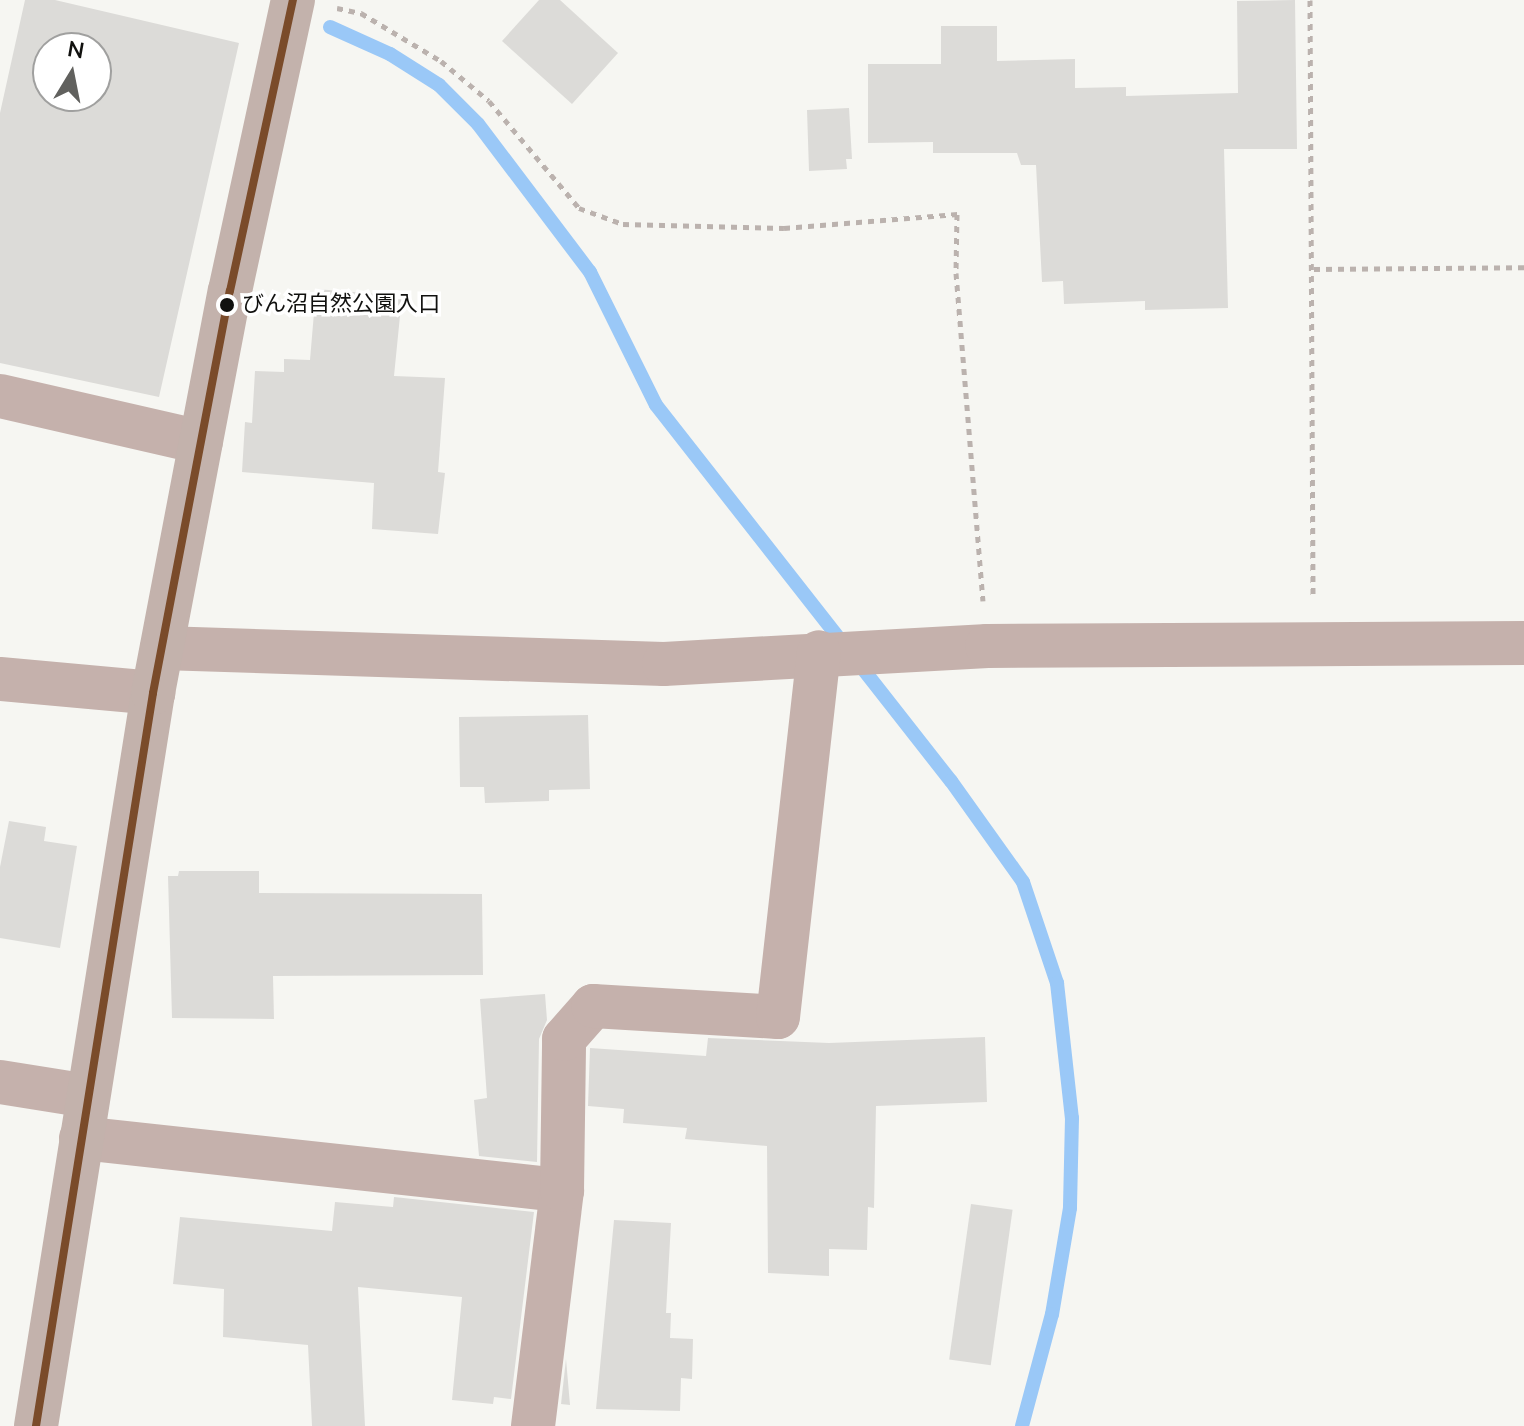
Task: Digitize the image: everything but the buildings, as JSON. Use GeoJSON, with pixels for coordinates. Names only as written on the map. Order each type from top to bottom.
{"type":"FeatureCollection","features":[{"type":"Feature","properties":{"kind":"main road"},"geometry":{"type":"LineString","coordinates":[[36,1426],[153,693],[201,442],[308,3]]}},
{"type":"Feature","properties":{"kind":"street"},"geometry":{"type":"LineString","coordinates":[[0,396],[201,442]]}},
{"type":"Feature","properties":{"kind":"street"},"geometry":{"type":"LineString","coordinates":[[162,648],[664,664],[819,652],[987,646],[1192,641],[1313,645],[1524,643]]}},
{"type":"Feature","properties":{"kind":"street"},"geometry":{"type":"LineString","coordinates":[[533,1426],[562,1190],[564,1039],[593,1006],[778,1017],[819,652]]}},
{"type":"Feature","properties":{"kind":"street"},"geometry":{"type":"LineString","coordinates":[[0,679],[153,693]]}},
{"type":"Feature","properties":{"kind":"street"},"geometry":{"type":"LineString","coordinates":[[0,1082],[85,1117],[562,1190]]}},
{"type":"Feature","properties":{"kind":"path"},"geometry":{"type":"LineString","coordinates":[[1310,0],[1314,269],[1313,645]]}},
{"type":"Feature","properties":{"kind":"path"},"geometry":{"type":"LineString","coordinates":[[308,3],[361,13],[441,61],[489,101],[579,208],[623,224],[784,228],[957,214],[956,273],[987,646]]}},
{"type":"Feature","properties":{"kind":"path"},"geometry":{"type":"LineString","coordinates":[[1314,269],[1524,267]]}},
{"type":"Feature","properties":{"kind":"waterway"},"geometry":{"type":"LineString","coordinates":[[330,27],[390,54],[439,85],[478,124],[590,272],[656,405],[951,781],[1023,882],[1057,983],[1072,1118],[1070,1208],[1052,1314],[1022,1426]]}},
{"type":"Feature","properties":{"kind":"transit line"},"geometry":{"type":"LineString","coordinates":[[36,1426],[153,693],[230,291],[293,0]]}},
{"type":"Feature","properties":{"kind":"place","name":"びん沼自然公園入口"},"geometry":{"type":"Point","coordinates":[227,305]}}]}
